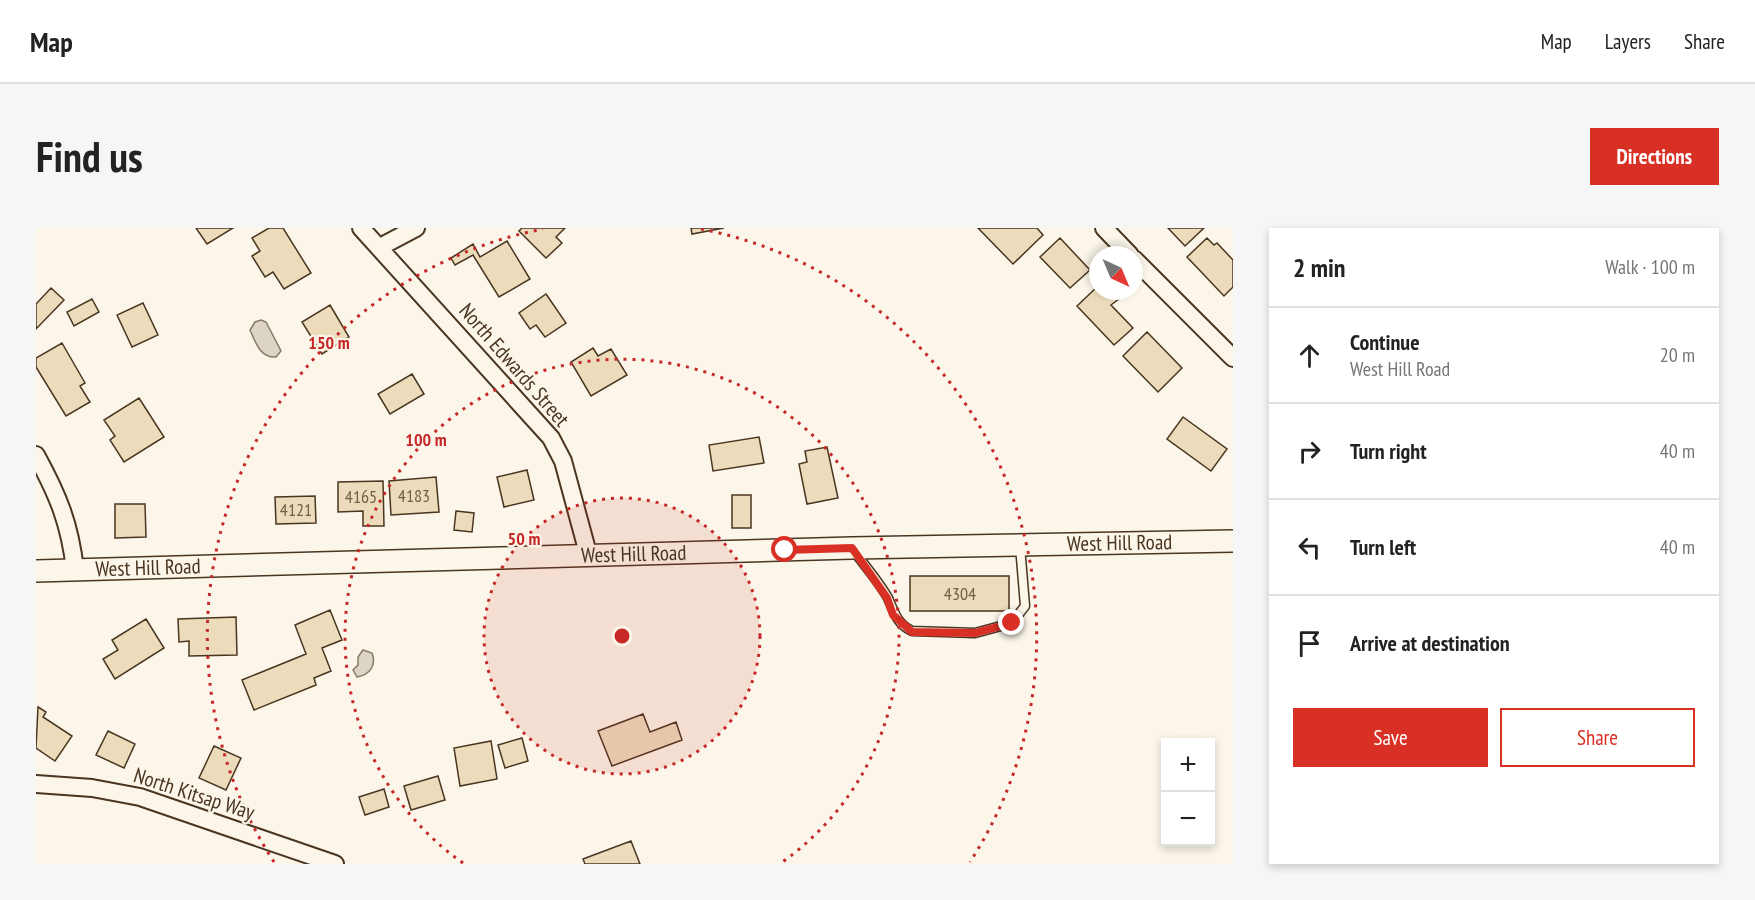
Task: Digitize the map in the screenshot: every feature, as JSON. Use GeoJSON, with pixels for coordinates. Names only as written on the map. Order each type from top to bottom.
{"type":"FeatureCollection","features":[{"type":"Feature","properties":{"kind":"street","name":"North Edwards Street"},"geometry":{"type":"LineString","coordinates":[[362,228],[551,438],[563,461],[589,556]]}},
{"type":"Feature","properties":{"kind":"street"},"geometry":{"type":"LineString","coordinates":[[380,247],[416,228]]}},
{"type":"Feature","properties":{"kind":"street"},"geometry":{"type":"LineString","coordinates":[[1104,228],[1121,246]]}},
{"type":"Feature","properties":{"kind":"street"},"geometry":{"type":"LineString","coordinates":[[1143,268],[1233,358]]}},
{"type":"Feature","properties":{"kind":"street"},"geometry":{"type":"LineString","coordinates":[[36,456],[56,491],[69,526],[75,570]]}},
{"type":"Feature","properties":{"kind":"street","name":"West Hill Road"},"geometry":{"type":"LineString","coordinates":[[36,571],[852,548],[1233,542]]}},
{"type":"Feature","properties":{"kind":"street","name":"North Kitsap Way"},"geometry":{"type":"LineString","coordinates":[[36,784],[92,788],[140,797],[335,864]]}},
{"type":"Feature","properties":{"kind":"lane"},"geometry":{"type":"LineString","coordinates":[[852,548],[887,598],[893,615],[906,628],[912,632],[975,633],[1012,623],[1025,606],[1020,545]]}},
{"type":"Feature","properties":{"kind":"shaded area"},"geometry":{"type":"Polygon","coordinates":[[[261,320],[266,322],[281,351],[276,357],[262,352],[250,330],[255,322],[261,320]]]}},
{"type":"Feature","properties":{"kind":"shaded area"},"geometry":{"type":"Polygon","coordinates":[[[363,650],[372,653],[373,666],[368,672],[357,677],[353,670],[358,665],[358,657],[363,650]]]}},
{"type":"Feature","properties":{"kind":"building"},"geometry":{"type":"Polygon","coordinates":[[[196,228],[233,228],[207,244],[196,228]]]}},
{"type":"Feature","properties":{"kind":"building"},"geometry":{"type":"Polygon","coordinates":[[[269,228],[283,228],[311,273],[284,289],[273,272],[265,277],[252,256],[260,251],[252,238],[269,228]]]}},
{"type":"Feature","properties":{"kind":"building"},"geometry":{"type":"Polygon","coordinates":[[[522,228],[565,228],[556,237],[562,243],[546,258],[519,231],[522,228]]]}},
{"type":"Feature","properties":{"kind":"building"},"geometry":{"type":"Polygon","coordinates":[[[691,228],[724,228],[692,234],[691,228]]]}},
{"type":"Feature","properties":{"kind":"building"},"geometry":{"type":"Polygon","coordinates":[[[978,228],[1037,228],[1043,235],[1013,264],[978,228]]]}},
{"type":"Feature","properties":{"kind":"building"},"geometry":{"type":"Polygon","coordinates":[[[1168,228],[1204,228],[1185,246],[1168,228]]]}},
{"type":"Feature","properties":{"kind":"building"},"geometry":{"type":"Polygon","coordinates":[[[1060,238],[1089,271],[1070,288],[1040,257],[1060,238]]]}},
{"type":"Feature","properties":{"kind":"building"},"geometry":{"type":"Polygon","coordinates":[[[1207,238],[1214,245],[1217,243],[1233,260],[1233,287],[1224,296],[1187,257],[1207,238]]]}},
{"type":"Feature","properties":{"kind":"building"},"geometry":{"type":"Polygon","coordinates":[[[507,241],[530,279],[499,297],[473,255],[455,265],[451,258],[473,244],[480,257],[507,241]]]}},
{"type":"Feature","properties":{"kind":"building"},"geometry":{"type":"Polygon","coordinates":[[[51,288],[64,300],[36,329],[36,304],[51,288]]]}},
{"type":"Feature","properties":{"kind":"building"},"geometry":{"type":"Polygon","coordinates":[[[546,294],[566,323],[545,337],[536,325],[530,329],[519,313],[546,294]]]}},
{"type":"Feature","properties":{"kind":"building"},"geometry":{"type":"Polygon","coordinates":[[[1089,295],[1089,300],[1118,300],[1111,305],[1133,328],[1114,345],[1077,306],[1089,295]]]}},
{"type":"Feature","properties":{"kind":"building"},"geometry":{"type":"Polygon","coordinates":[[[92,299],[99,312],[74,326],[67,312],[92,299]]]}},
{"type":"Feature","properties":{"kind":"building"},"geometry":{"type":"Polygon","coordinates":[[[143,303],[158,335],[132,347],[117,315],[143,303]]]}},
{"type":"Feature","properties":{"kind":"building"},"geometry":{"type":"Polygon","coordinates":[[[330,305],[349,337],[322,354],[302,322],[330,305]]]}},
{"type":"Feature","properties":{"kind":"building"},"geometry":{"type":"Polygon","coordinates":[[[1147,332],[1182,368],[1158,392],[1123,356],[1147,332]]]}},
{"type":"Feature","properties":{"kind":"building"},"geometry":{"type":"Polygon","coordinates":[[[62,343],[85,383],[80,386],[90,402],[66,416],[36,367],[36,358],[62,343]]]}},
{"type":"Feature","properties":{"kind":"building"},"geometry":{"type":"Polygon","coordinates":[[[593,348],[598,356],[611,349],[627,375],[591,396],[571,362],[593,348]]]}},
{"type":"Feature","properties":{"kind":"building"},"geometry":{"type":"Polygon","coordinates":[[[412,374],[424,394],[390,414],[378,394],[412,374]]]}},
{"type":"Feature","properties":{"kind":"building"},"geometry":{"type":"Polygon","coordinates":[[[139,398],[164,437],[124,462],[110,440],[115,436],[104,420],[139,398]]]}},
{"type":"Feature","properties":{"kind":"building"},"geometry":{"type":"Polygon","coordinates":[[[1183,417],[1227,449],[1211,471],[1167,439],[1183,417]]]}},
{"type":"Feature","properties":{"kind":"building"},"geometry":{"type":"Polygon","coordinates":[[[759,437],[764,463],[713,471],[709,445],[759,437]]]}},
{"type":"Feature","properties":{"kind":"building"},"geometry":{"type":"Polygon","coordinates":[[[827,447],[838,498],[807,504],[799,464],[807,462],[805,451],[827,447]]]}},
{"type":"Feature","properties":{"kind":"building"},"geometry":{"type":"Polygon","coordinates":[[[527,470],[534,500],[504,507],[497,477],[527,470]]]}},
{"type":"Feature","properties":{"kind":"building"},"geometry":{"type":"Polygon","coordinates":[[[436,477],[439,512],[391,515],[389,481],[436,477]]]}},
{"type":"Feature","properties":{"kind":"building"},"geometry":{"type":"Polygon","coordinates":[[[383,481],[384,526],[363,526],[363,511],[338,512],[338,482],[383,481]]]}},
{"type":"Feature","properties":{"kind":"building"},"geometry":{"type":"Polygon","coordinates":[[[732,495],[751,495],[751,528],[732,528],[732,495]]]}},
{"type":"Feature","properties":{"kind":"building"},"geometry":{"type":"Polygon","coordinates":[[[315,496],[316,523],[276,524],[275,497],[315,496]]]}},
{"type":"Feature","properties":{"kind":"building"},"geometry":{"type":"Polygon","coordinates":[[[115,504],[145,504],[146,537],[115,538],[115,504]]]}},
{"type":"Feature","properties":{"kind":"building"},"geometry":{"type":"Polygon","coordinates":[[[456,511],[474,513],[472,532],[454,530],[456,511]]]}},
{"type":"Feature","properties":{"kind":"building"},"geometry":{"type":"Polygon","coordinates":[[[910,576],[1009,576],[1009,611],[910,611],[910,576]]]}},
{"type":"Feature","properties":{"kind":"building"},"geometry":{"type":"Polygon","coordinates":[[[330,610],[342,640],[322,648],[331,671],[314,678],[316,685],[254,710],[242,680],[306,654],[295,625],[330,610]]]}},
{"type":"Feature","properties":{"kind":"building"},"geometry":{"type":"Polygon","coordinates":[[[236,617],[237,655],[189,656],[189,641],[179,642],[178,619],[236,617]]]}},
{"type":"Feature","properties":{"kind":"building"},"geometry":{"type":"Polygon","coordinates":[[[146,619],[164,648],[115,679],[103,659],[118,650],[112,640],[146,619]]]}},
{"type":"Feature","properties":{"kind":"building"},"geometry":{"type":"Polygon","coordinates":[[[38,707],[46,712],[43,717],[72,736],[55,761],[36,748],[38,707]]]}},
{"type":"Feature","properties":{"kind":"building"},"geometry":{"type":"Polygon","coordinates":[[[643,714],[650,732],[676,722],[682,740],[612,766],[598,731],[643,714]]]}},
{"type":"Feature","properties":{"kind":"building"},"geometry":{"type":"Polygon","coordinates":[[[108,731],[135,744],[124,768],[96,755],[108,731]]]}},
{"type":"Feature","properties":{"kind":"building"},"geometry":{"type":"Polygon","coordinates":[[[522,738],[528,761],[505,768],[498,745],[522,738]]]}},
{"type":"Feature","properties":{"kind":"building"},"geometry":{"type":"Polygon","coordinates":[[[491,741],[497,779],[460,786],[454,748],[491,741]]]}},
{"type":"Feature","properties":{"kind":"building"},"geometry":{"type":"Polygon","coordinates":[[[214,746],[241,758],[226,790],[199,778],[214,746]]]}},
{"type":"Feature","properties":{"kind":"building"},"geometry":{"type":"Polygon","coordinates":[[[438,776],[445,800],[411,810],[404,786],[438,776]]]}},
{"type":"Feature","properties":{"kind":"building"},"geometry":{"type":"Polygon","coordinates":[[[384,789],[389,807],[365,815],[359,797],[384,789]]]}},
{"type":"Feature","properties":{"kind":"building"},"geometry":{"type":"Polygon","coordinates":[[[631,841],[640,864],[585,864],[583,859],[631,841]]]}},
{"type":"Feature","properties":{"kind":"route"},"geometry":{"type":"LineString","coordinates":[[785,550],[852,548],[887,598],[893,615],[912,632],[975,633],[1012,623]]}}]}
